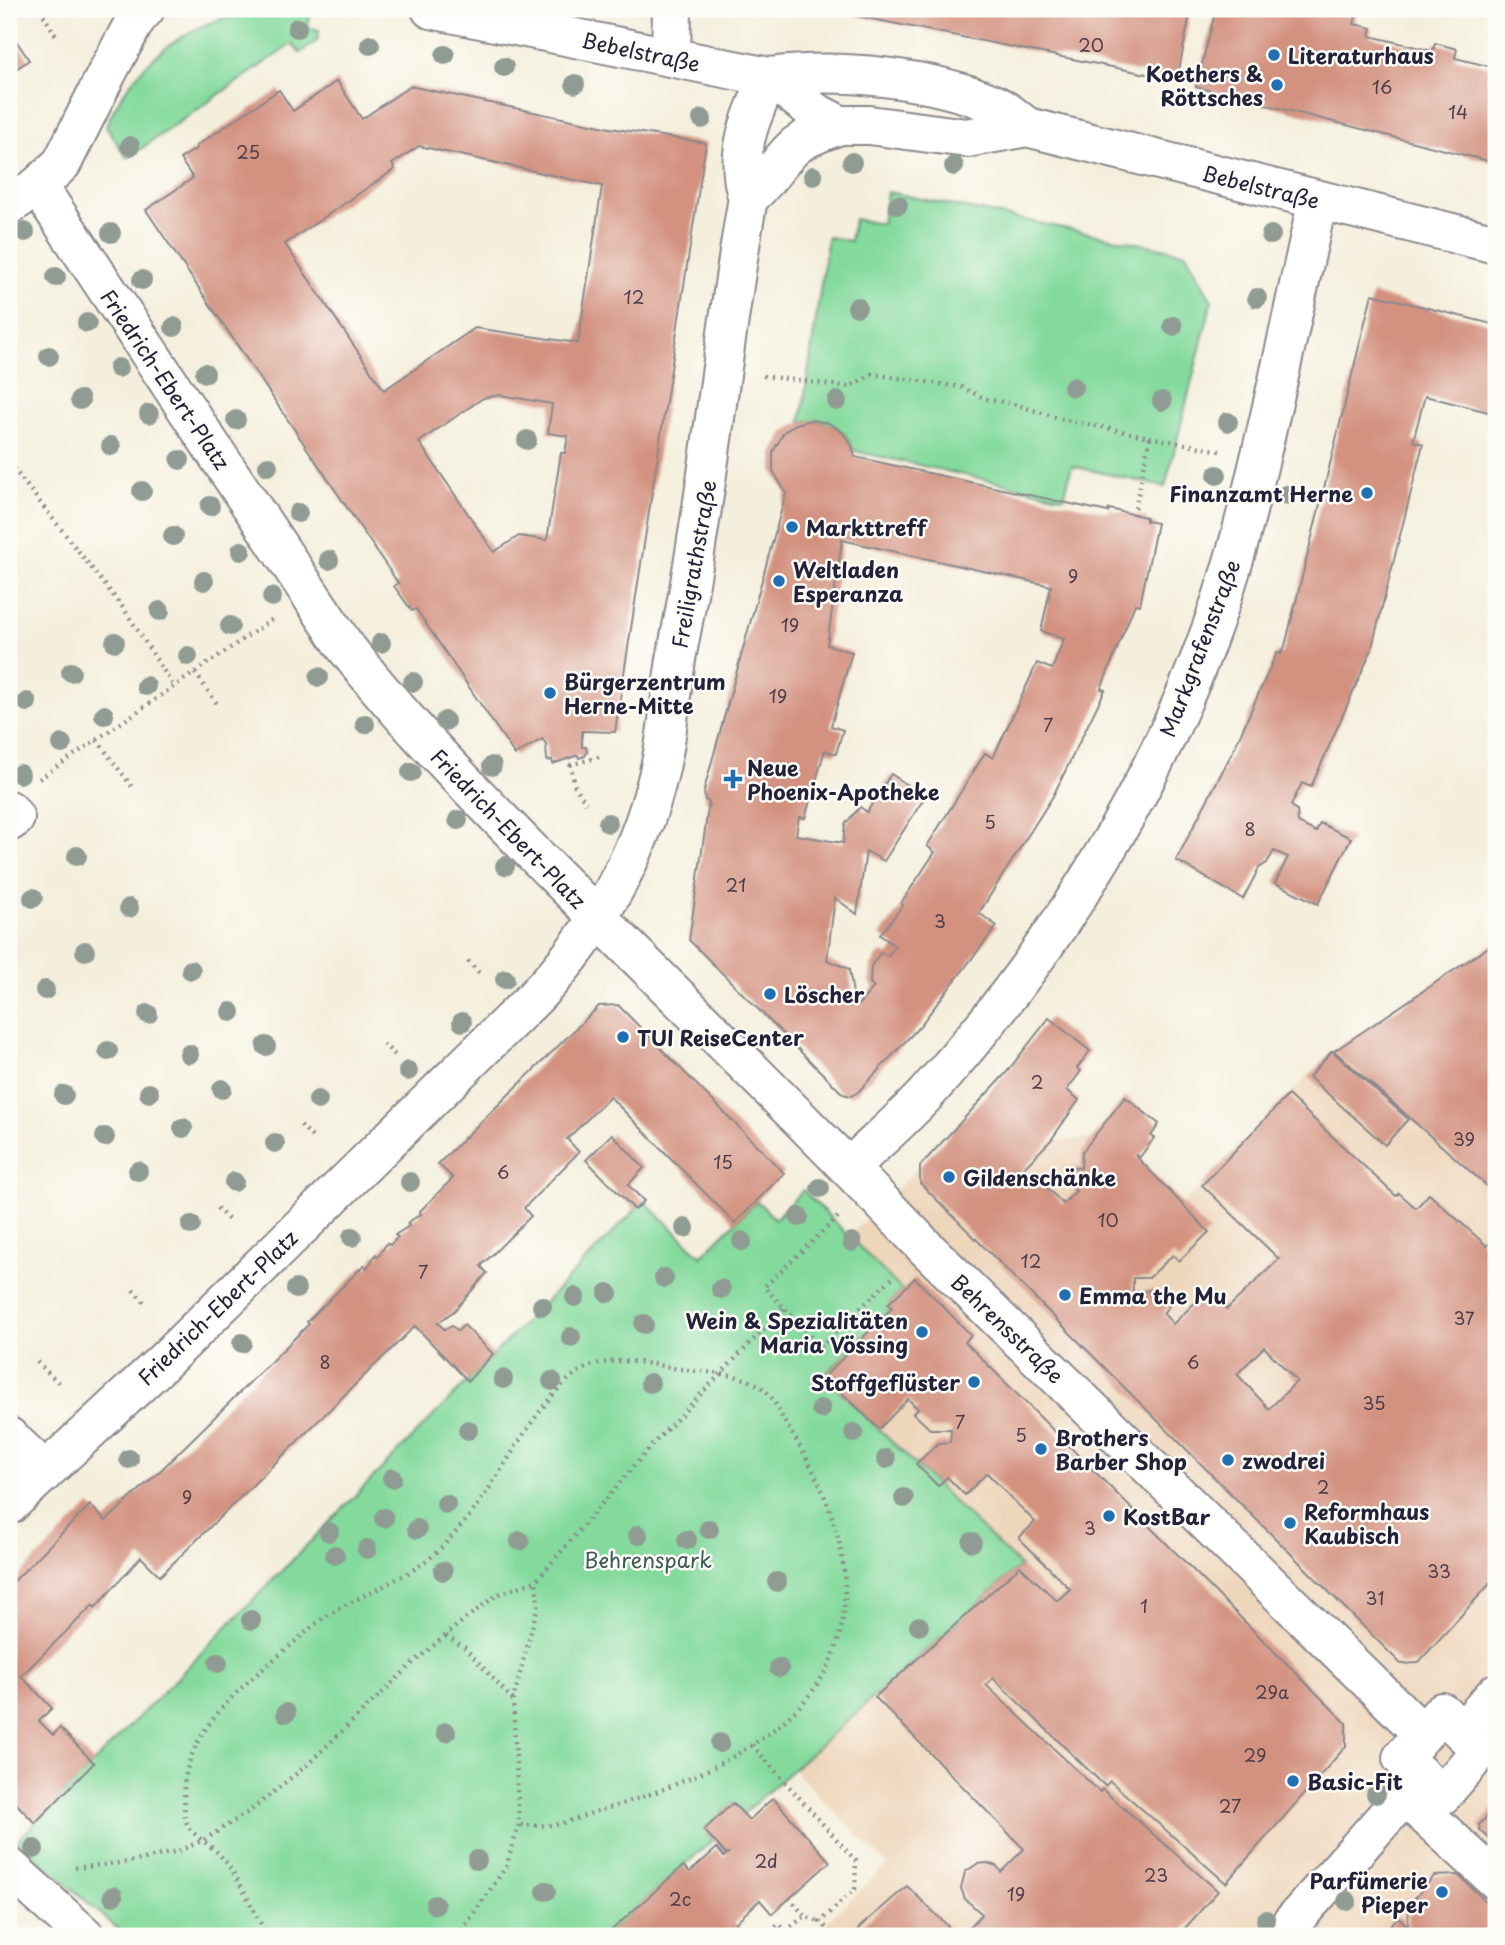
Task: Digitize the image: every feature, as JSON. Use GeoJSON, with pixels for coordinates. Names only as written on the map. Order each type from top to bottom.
{"type":"FeatureCollection","features":[{"type":"Feature","properties":{"kind":"street"},"geometry":{"type":"LineString","coordinates":[[23,196],[62,163],[113,61],[145,9]]}},
{"type":"Feature","properties":{"kind":"street","name":"Bebelstraße"},"geometry":{"type":"LineString","coordinates":[[431,9],[769,77],[806,72],[839,73],[924,85],[999,106],[1027,127],[1496,244]]}},
{"type":"Feature","properties":{"kind":"street"},"geometry":{"type":"LineString","coordinates":[[671,57],[672,9]]}},
{"type":"Feature","properties":{"kind":"street","name":"Bebelstraße"},"geometry":{"type":"LineString","coordinates":[[769,77],[815,112],[840,125],[869,125],[967,138],[1027,127]]}},
{"type":"Feature","properties":{"kind":"street","name":"Freiligrathstraße"},"geometry":{"type":"LineString","coordinates":[[598,919],[630,859],[663,750],[707,484],[720,371],[748,198],[740,175],[745,138],[769,77]]}},
{"type":"Feature","properties":{"kind":"street"},"geometry":{"type":"LineString","coordinates":[[748,198],[766,184],[794,147],[812,135],[840,125]]}},
{"type":"Feature","properties":{"kind":"street","name":"Friedrich-Ebert-Platz"},"geometry":{"type":"LineString","coordinates":[[9,1505],[162,1363],[534,998],[573,956],[598,919],[389,703],[23,196]]}},
{"type":"Feature","properties":{"kind":"street","name":"Markgrafenstraße"},"geometry":{"type":"LineString","coordinates":[[860,1177],[1005,998],[1072,903],[1130,810],[1181,706],[1240,540],[1318,200]]}},
{"type":"Feature","properties":{"kind":"street","name":"Behrensstraße"},"geometry":{"type":"LineString","coordinates":[[598,919],[860,1177],[924,1246],[1423,1734]]}},
{"type":"Feature","properties":{"kind":"street"},"geometry":{"type":"LineString","coordinates":[[9,1437],[44,1470]]}},
{"type":"Feature","properties":{"kind":"street"},"geometry":{"type":"LineString","coordinates":[[1462,1732],[1496,1693]]}},
{"type":"Feature","properties":{"kind":"street"},"geometry":{"type":"LineString","coordinates":[[1413,1787],[1442,1795],[1481,1750],[1441,1712],[1402,1758],[1413,1787],[1496,1880]]}},
{"type":"Feature","properties":{"kind":"street"},"geometry":{"type":"LineString","coordinates":[[1280,1936],[1413,1787]]}},
{"type":"Feature","properties":{"kind":"street"},"geometry":{"type":"LineString","coordinates":[[20,1877],[85,1936]]}},
{"type":"Feature","properties":{"kind":"path"},"geometry":{"type":"LineString","coordinates":[[40,9],[56,36]]}},
{"type":"Feature","properties":{"kind":"path"},"geometry":{"type":"LineString","coordinates":[[720,371],[849,387],[872,374],[961,387],[986,399],[1014,404],[1061,419],[1258,458]]}},
{"type":"Feature","properties":{"kind":"path"},"geometry":{"type":"LineString","coordinates":[[1134,514],[1150,437]]}},
{"type":"Feature","properties":{"kind":"path"},"geometry":{"type":"LineString","coordinates":[[9,463],[124,610],[174,687]]}},
{"type":"Feature","properties":{"kind":"path"},"geometry":{"type":"LineString","coordinates":[[11,816],[27,788],[310,594]]}},
{"type":"Feature","properties":{"kind":"path"},"geometry":{"type":"LineString","coordinates":[[195,673],[218,705]]}},
{"type":"Feature","properties":{"kind":"path"},"geometry":{"type":"LineString","coordinates":[[97,740],[133,788]]}},
{"type":"Feature","properties":{"kind":"path"},"geometry":{"type":"LineString","coordinates":[[569,757],[579,797],[586,803]]}},
{"type":"Feature","properties":{"kind":"path"},"geometry":{"type":"LineString","coordinates":[[570,765],[599,757]]}},
{"type":"Feature","properties":{"kind":"path"},"geometry":{"type":"LineString","coordinates":[[468,961],[480,974]]}},
{"type":"Feature","properties":{"kind":"path"},"geometry":{"type":"LineString","coordinates":[[383,1044],[396,1056]]}},
{"type":"Feature","properties":{"kind":"path"},"geometry":{"type":"LineString","coordinates":[[301,1125],[313,1138]]}},
{"type":"Feature","properties":{"kind":"path"},"geometry":{"type":"LineString","coordinates":[[860,1177],[764,1287],[821,1346],[924,1246]]}},
{"type":"Feature","properties":{"kind":"path"},"geometry":{"type":"LineString","coordinates":[[217,1208],[229,1220]]}},
{"type":"Feature","properties":{"kind":"path"},"geometry":{"type":"LineString","coordinates":[[133,1290],[145,1303]]}},
{"type":"Feature","properties":{"kind":"path"},"geometry":{"type":"LineString","coordinates":[[20,1877],[58,1869],[136,1861],[202,1841],[250,1811],[307,1765],[413,1663],[498,1594],[536,1581],[652,1445],[784,1308]]}},
{"type":"Feature","properties":{"kind":"path"},"geometry":{"type":"LineString","coordinates":[[268,1936],[230,1870],[218,1853],[202,1841],[186,1819],[184,1787],[193,1751],[226,1704],[313,1626],[352,1600],[393,1581],[431,1556],[478,1506],[551,1400],[575,1374],[611,1361],[632,1361],[752,1383],[767,1392],[776,1404],[817,1476],[838,1542],[845,1576],[840,1634],[827,1669],[789,1716],[752,1745],[671,1787],[552,1825],[519,1825]]}},
{"type":"Feature","properties":{"kind":"path"},"geometry":{"type":"LineString","coordinates":[[37,1362],[61,1385]]}},
{"type":"Feature","properties":{"kind":"path"},"geometry":{"type":"LineString","coordinates":[[458,1936],[506,1867],[519,1825],[513,1700],[538,1605],[536,1581]]}},
{"type":"Feature","properties":{"kind":"path"},"geometry":{"type":"LineString","coordinates":[[446,1636],[465,1648],[513,1700]]}},
{"type":"Feature","properties":{"kind":"path"},"geometry":{"type":"LineString","coordinates":[[752,1745],[856,1861],[855,1889],[820,1922]]}},
{"type":"Feature","properties":{"kind":"path"},"geometry":{"type":"LineString","coordinates":[[789,1898],[805,1916],[820,1922],[836,1936]]}},
{"type":"Feature","properties":{"kind":"path"},"geometry":{"type":"LineString","coordinates":[[765,1936],[779,1924],[786,1931],[805,1916]]}},
{"type":"Feature","properties":{"kind":"shaded area"},"geometry":{"type":"Polygon","coordinates":[[[1496,942],[1496,1936],[812,1936],[887,1865],[794,1770],[966,1613],[879,1429],[824,1376],[892,1308],[891,1279],[848,1236],[920,1166],[1051,1140],[1092,1139],[1125,1097],[1159,1124],[1151,1135],[1154,1138],[1140,1157],[1136,1155],[1183,1203],[1332,1051],[1496,942]]]}},
{"type":"Feature","properties":{"kind":"green space"},"geometry":{"type":"Polygon","coordinates":[[[277,9],[311,11],[307,27],[319,30],[317,41],[300,53],[292,44],[127,158],[106,126],[119,100],[153,58],[197,29],[222,19],[277,9]]]}},
{"type":"Feature","properties":{"kind":"green space"},"geometry":{"type":"Polygon","coordinates":[[[887,192],[1186,253],[1212,301],[1165,487],[1072,466],[1064,497],[854,451],[846,436],[834,426],[818,421],[801,422],[828,237],[850,241],[854,219],[882,224],[887,192]]]}},
{"type":"Feature","properties":{"kind":"green space","name":"Behrenspark"},"geometry":{"type":"Polygon","coordinates":[[[803,1190],[902,1290],[889,1304],[892,1308],[824,1376],[1020,1566],[743,1814],[733,1803],[704,1830],[713,1840],[605,1936],[126,1936],[17,1841],[644,1201],[701,1256],[757,1201],[775,1219],[803,1190]]]}},
{"type":"Feature","properties":{"kind":"building"},"geometry":{"type":"Polygon","coordinates":[[[822,9],[1191,9],[1177,80],[822,9]]]}},
{"type":"Feature","properties":{"kind":"building"},"geometry":{"type":"Polygon","coordinates":[[[1216,9],[1358,9],[1354,24],[1372,28],[1370,36],[1433,51],[1435,43],[1457,49],[1455,58],[1492,67],[1489,78],[1496,80],[1496,163],[1196,87],[1216,9]]]}},
{"type":"Feature","properties":{"kind":"building"},"geometry":{"type":"Polygon","coordinates":[[[9,30],[29,60],[9,74],[9,30]]]}},
{"type":"Feature","properties":{"kind":"building"},"geometry":{"type":"Polygon","coordinates":[[[337,81],[362,119],[410,86],[610,128],[706,143],[615,732],[582,731],[582,747],[586,747],[587,752],[585,756],[579,758],[578,755],[553,764],[552,760],[547,761],[546,744],[542,739],[515,755],[416,609],[412,611],[394,586],[398,583],[146,210],[193,178],[180,159],[279,90],[293,111],[337,81]],[[419,146],[392,164],[395,169],[285,244],[384,390],[475,328],[578,343],[602,186],[419,146]],[[500,395],[483,398],[419,442],[494,552],[519,536],[547,540],[561,453],[565,453],[568,436],[548,433],[552,404],[500,395]]]}},
{"type":"Feature","properties":{"kind":"building","name":"Finanzamt Herne"},"geometry":{"type":"Polygon","coordinates":[[[1372,294],[1496,325],[1496,414],[1425,396],[1413,441],[1423,444],[1371,651],[1311,787],[1302,783],[1291,805],[1297,811],[1298,823],[1316,832],[1320,823],[1351,838],[1318,904],[1275,883],[1288,857],[1274,851],[1267,863],[1259,868],[1243,899],[1176,860],[1233,751],[1277,652],[1281,654],[1285,646],[1372,294]]]}},
{"type":"Feature","properties":{"kind":"building"},"geometry":{"type":"Polygon","coordinates":[[[812,420],[829,423],[843,433],[852,446],[855,457],[1108,512],[1109,509],[1146,517],[1146,521],[1157,523],[1140,605],[1135,604],[1101,689],[1105,690],[1053,796],[979,913],[997,926],[919,1027],[858,1092],[851,1096],[843,1094],[689,940],[709,802],[705,800],[704,790],[786,493],[773,471],[773,452],[784,432],[796,424],[812,420]],[[842,540],[827,645],[852,652],[831,726],[843,730],[836,754],[825,750],[805,818],[799,817],[796,835],[843,843],[845,824],[860,807],[867,812],[891,774],[925,797],[884,861],[866,851],[857,914],[835,898],[827,960],[849,969],[853,994],[850,997],[858,1005],[874,987],[870,983],[871,966],[881,952],[888,956],[895,946],[880,935],[903,905],[901,903],[935,852],[927,846],[985,753],[993,758],[1037,663],[1052,669],[1064,639],[1041,631],[1051,586],[842,540]]]}},
{"type":"Feature","properties":{"kind":"building"},"geometry":{"type":"Polygon","coordinates":[[[1496,582],[1496,623],[1488,611],[1496,582]]]}},
{"type":"Feature","properties":{"kind":"building"},"geometry":{"type":"Polygon","coordinates":[[[1496,942],[1496,1194],[1334,1051],[1496,942]]]}},
{"type":"Feature","properties":{"kind":"building"},"geometry":{"type":"Polygon","coordinates":[[[618,1005],[784,1173],[735,1223],[610,1097],[567,1139],[579,1152],[524,1208],[531,1216],[481,1266],[487,1273],[455,1310],[438,1323],[444,1329],[452,1326],[458,1331],[464,1325],[493,1354],[468,1381],[415,1326],[160,1576],[141,1557],[95,1608],[93,1605],[21,1676],[52,1708],[39,1721],[53,1735],[60,1728],[94,1763],[35,1823],[9,1796],[9,1586],[90,1505],[106,1521],[160,1471],[309,1324],[307,1322],[364,1265],[367,1268],[387,1243],[390,1245],[398,1237],[395,1235],[409,1226],[407,1223],[421,1214],[419,1212],[453,1178],[438,1164],[599,1006],[618,1005]]]}},
{"type":"Feature","properties":{"kind":"building"},"geometry":{"type":"Polygon","coordinates":[[[1049,1018],[1090,1051],[1077,1068],[1081,1071],[1067,1090],[1079,1100],[1051,1140],[1022,1170],[1023,1178],[1036,1176],[1063,1204],[1076,1191],[1069,1184],[1070,1167],[1081,1168],[1082,1152],[1125,1097],[1159,1124],[1151,1136],[1154,1138],[1140,1157],[1135,1155],[1209,1232],[1179,1261],[1173,1255],[1149,1278],[1133,1278],[1133,1292],[1154,1290],[1169,1306],[1163,1313],[1173,1324],[1208,1290],[1227,1309],[1279,1259],[1202,1185],[1288,1095],[1396,1196],[1399,1193],[1416,1208],[1429,1194],[1487,1246],[1496,1235],[1496,1577],[1418,1663],[1401,1664],[920,1183],[920,1166],[1006,1073],[1049,1018]],[[1264,1347],[1237,1374],[1269,1409],[1297,1381],[1264,1347]]]}},
{"type":"Feature","properties":{"kind":"building"},"geometry":{"type":"Polygon","coordinates":[[[1332,1051],[1408,1119],[1385,1145],[1309,1077],[1332,1051]]]}},
{"type":"Feature","properties":{"kind":"building"},"geometry":{"type":"Polygon","coordinates":[[[612,1134],[644,1168],[628,1185],[644,1201],[635,1210],[586,1160],[612,1134]]]}},
{"type":"Feature","properties":{"kind":"building"},"geometry":{"type":"Polygon","coordinates":[[[915,1278],[971,1335],[965,1342],[1346,1723],[1346,1746],[1226,1883],[1110,1781],[1105,1786],[993,1678],[986,1685],[1100,1792],[1102,1789],[1218,1891],[1178,1936],[961,1936],[982,1914],[965,1899],[961,1888],[965,1872],[977,1864],[987,1863],[997,1866],[1001,1872],[1024,1849],[875,1697],[1020,1566],[1057,1601],[1070,1589],[1019,1538],[1035,1522],[987,1473],[965,1495],[947,1477],[938,1486],[916,1464],[938,1443],[950,1442],[951,1429],[930,1429],[913,1413],[918,1409],[908,1399],[879,1429],[825,1376],[892,1308],[888,1304],[915,1278]]]}},
{"type":"Feature","properties":{"kind":"building"},"geometry":{"type":"Polygon","coordinates":[[[773,1798],[830,1862],[772,1914],[760,1900],[735,1923],[743,1931],[737,1936],[605,1936],[683,1866],[690,1872],[717,1848],[724,1857],[728,1853],[704,1830],[733,1803],[749,1820],[773,1798]]]}},
{"type":"Feature","properties":{"kind":"building"},"geometry":{"type":"Polygon","coordinates":[[[1496,1806],[1496,1845],[1480,1830],[1479,1825],[1496,1806]]]}},
{"type":"Feature","properties":{"kind":"building"},"geometry":{"type":"Polygon","coordinates":[[[1458,1875],[1496,1911],[1496,1936],[1381,1936],[1398,1917],[1408,1926],[1409,1905],[1434,1876],[1458,1875]]]}},
{"type":"Feature","properties":{"kind":"building"},"geometry":{"type":"Polygon","coordinates":[[[907,1886],[958,1936],[852,1936],[861,1926],[907,1886]]]}},
{"type":"Feature","properties":{"kind":"place","name":"Literaturhaus"},"geometry":{"type":"Point","coordinates":[1274,55]}},
{"type":"Feature","properties":{"kind":"place","name":"Koethers & Röttsches"},"geometry":{"type":"Point","coordinates":[1277,85]}},
{"type":"Feature","properties":{"kind":"place","name":"Finanzamt Herne"},"geometry":{"type":"Point","coordinates":[1367,493]}},
{"type":"Feature","properties":{"kind":"place","name":"Markttreff"},"geometry":{"type":"Point","coordinates":[792,527]}},
{"type":"Feature","properties":{"kind":"place","name":"Weltladen Esperanza"},"geometry":{"type":"Point","coordinates":[779,581]}},
{"type":"Feature","properties":{"kind":"place","name":"Bürgerzentrum Herne-Mitte"},"geometry":{"type":"Point","coordinates":[550,693]}},
{"type":"Feature","properties":{"kind":"place","name":"Neue Phoenix-Apotheke"},"geometry":{"type":"Point","coordinates":[733,779]}},
{"type":"Feature","properties":{"kind":"place","name":"Löscher"},"geometry":{"type":"Point","coordinates":[770,994]}},
{"type":"Feature","properties":{"kind":"place","name":"TUI ReiseCenter"},"geometry":{"type":"Point","coordinates":[623,1037]}},
{"type":"Feature","properties":{"kind":"place","name":"Gildenschänke"},"geometry":{"type":"Point","coordinates":[949,1177]}},
{"type":"Feature","properties":{"kind":"place","name":"Emma the Mu"},"geometry":{"type":"Point","coordinates":[1065,1295]}},
{"type":"Feature","properties":{"kind":"place","name":"Wein & Spezialitäten Maria Vössing"},"geometry":{"type":"Point","coordinates":[922,1332]}},
{"type":"Feature","properties":{"kind":"place","name":"Stoffgeflüster"},"geometry":{"type":"Point","coordinates":[974,1382]}},
{"type":"Feature","properties":{"kind":"place","name":"Brothers Barber Shop"},"geometry":{"type":"Point","coordinates":[1041,1449]}},
{"type":"Feature","properties":{"kind":"place","name":"zwodrei"},"geometry":{"type":"Point","coordinates":[1228,1460]}},
{"type":"Feature","properties":{"kind":"place","name":"KostBar"},"geometry":{"type":"Point","coordinates":[1109,1516]}},
{"type":"Feature","properties":{"kind":"place","name":"Reformhaus Kaubisch"},"geometry":{"type":"Point","coordinates":[1290,1523]}},
{"type":"Feature","properties":{"kind":"place","name":"Basic-Fit"},"geometry":{"type":"Point","coordinates":[1293,1781]}},
{"type":"Feature","properties":{"kind":"place","name":"Parfümerie Pieper"},"geometry":{"type":"Point","coordinates":[1442,1892]}}]}
